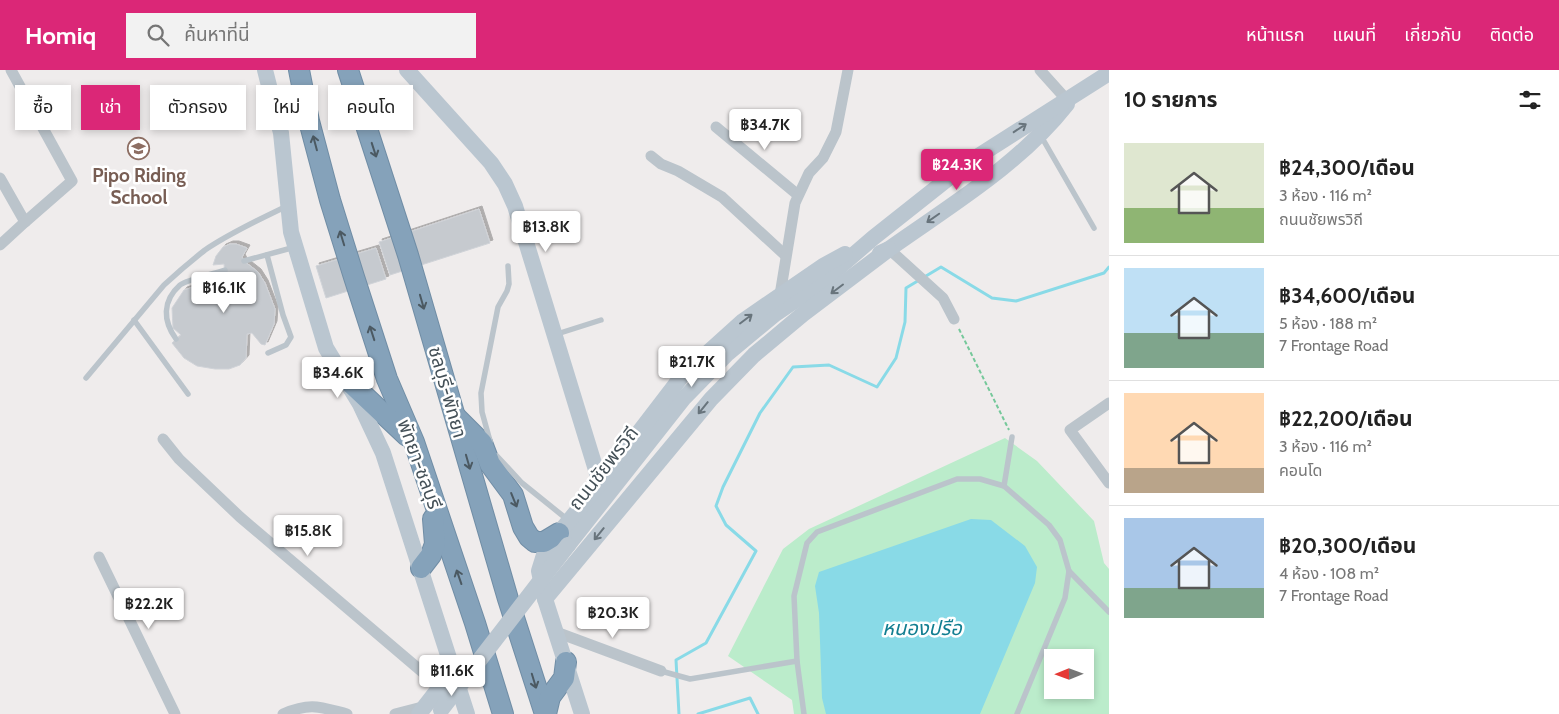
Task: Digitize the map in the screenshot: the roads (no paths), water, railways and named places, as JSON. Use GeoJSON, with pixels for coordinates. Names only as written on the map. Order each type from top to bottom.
{"type":"FeatureCollection","features":[{"type":"Feature","properties":{"kind":"highway","name":"พัทยา-ชลบุรี"},"geometry":{"type":"LineString","coordinates":[[299,70],[330,200],[387,380],[414,442],[504,714]]}},
{"type":"Feature","properties":{"kind":"highway","name":"ชลบุรี-พัทยา"},"geometry":{"type":"LineString","coordinates":[[348,70],[408,255],[508,599],[545,714]]}},
{"type":"Feature","properties":{"kind":"highway"},"geometry":{"type":"LineString","coordinates":[[339,372],[414,442]]}},
{"type":"Feature","properties":{"kind":"highway"},"geometry":{"type":"LineString","coordinates":[[454,416],[482,443],[490,464],[513,495],[523,527],[529,537],[535,542],[544,542],[565,533]]}},
{"type":"Feature","properties":{"kind":"highway"},"geometry":{"type":"LineString","coordinates":[[421,568],[431,555],[435,544],[431,493]]}},
{"type":"Feature","properties":{"kind":"highway"},"geometry":{"type":"LineString","coordinates":[[545,714],[550,697],[564,678],[566,662]]}},
{"type":"Feature","properties":{"kind":"main road"},"geometry":{"type":"LineString","coordinates":[[265,70],[282,133],[291,232],[326,348],[360,404],[383,453],[467,714]]}},
{"type":"Feature","properties":{"kind":"main road"},"geometry":{"type":"LineString","coordinates":[[406,70],[492,163],[505,184],[515,206],[600,483]]}},
{"type":"Feature","properties":{"kind":"main road","name":"ถนนชัยพรวิถี"},"geometry":{"type":"LineString","coordinates":[[546,599],[539,571],[544,555],[682,399],[728,352],[775,314],[830,276],[873,238],[969,162],[1109,72]]}},
{"type":"Feature","properties":{"kind":"main road","name":"ถนนชัยพรวิถี"},"geometry":{"type":"LineString","coordinates":[[546,599],[711,399],[754,355],[803,314],[889,249],[981,184],[1052,123],[1070,97]]}},
{"type":"Feature","properties":{"kind":"main road"},"geometry":{"type":"LineString","coordinates":[[969,162],[981,184]]}},
{"type":"Feature","properties":{"kind":"main road","name":"ถนนชัยพรวิถี"},"geometry":{"type":"LineString","coordinates":[[434,711],[600,483],[682,376],[743,321],[823,266],[873,238]]}},
{"type":"Feature","properties":{"kind":"main road","name":"ถนนชัยพรวิถี"},"geometry":{"type":"LineString","coordinates":[[830,276],[889,249]]}},
{"type":"Feature","properties":{"kind":"main road"},"geometry":{"type":"LineString","coordinates":[[546,599],[582,714]]}},
{"type":"Feature","properties":{"kind":"main road"},"geometry":{"type":"LineString","coordinates":[[434,711],[450,660]]}},
{"type":"Feature","properties":{"kind":"street"},"geometry":{"type":"LineString","coordinates":[[0,245],[72,181],[12,70]]}},
{"type":"Feature","properties":{"kind":"street"},"geometry":{"type":"LineString","coordinates":[[780,295],[795,203],[809,174],[823,158],[836,132],[848,70]]}},
{"type":"Feature","properties":{"kind":"street"},"geometry":{"type":"LineString","coordinates":[[1040,70],[1070,97]]}},
{"type":"Feature","properties":{"kind":"street"},"geometry":{"type":"LineString","coordinates":[[716,127],[798,195]]}},
{"type":"Feature","properties":{"kind":"street"},"geometry":{"type":"LineString","coordinates":[[651,156],[661,164],[678,171],[722,197],[785,256]]}},
{"type":"Feature","properties":{"kind":"street"},"geometry":{"type":"LineString","coordinates":[[0,178],[25,222]]}},
{"type":"Feature","properties":{"kind":"street"},"geometry":{"type":"LineString","coordinates":[[889,249],[943,298],[954,319]]}},
{"type":"Feature","properties":{"kind":"street"},"geometry":{"type":"LineString","coordinates":[[1109,403],[1070,430],[1109,483]]}},
{"type":"Feature","properties":{"kind":"street"},"geometry":{"type":"LineString","coordinates":[[163,439],[179,460],[240,517],[440,687]]}},
{"type":"Feature","properties":{"kind":"street"},"geometry":{"type":"LineString","coordinates":[[100,557],[175,714]]}},
{"type":"Feature","properties":{"kind":"street"},"geometry":{"type":"LineString","coordinates":[[556,632],[661,671]]}},
{"type":"Feature","properties":{"kind":"street"},"geometry":{"type":"LineString","coordinates":[[283,714],[296,709],[314,706],[347,714]]}},
{"type":"Feature","properties":{"kind":"street"},"geometry":{"type":"LineString","coordinates":[[395,714],[434,711]]}},
{"type":"Feature","properties":{"kind":"lane"},"geometry":{"type":"LineString","coordinates":[[1040,134],[1094,228]]}},
{"type":"Feature","properties":{"kind":"lane"},"geometry":{"type":"LineString","coordinates":[[86,378],[164,285],[173,277],[206,250],[255,222],[288,206]]}},
{"type":"Feature","properties":{"kind":"lane"},"geometry":{"type":"LineString","coordinates":[[244,261],[295,246]]}},
{"type":"Feature","properties":{"kind":"lane"},"geometry":{"type":"LineString","coordinates":[[267,255],[283,316],[291,337],[286,345],[268,353]]}},
{"type":"Feature","properties":{"kind":"lane"},"geometry":{"type":"LineString","coordinates":[[491,446],[482,412],[481,393],[498,307],[508,291],[508,266]]}},
{"type":"Feature","properties":{"kind":"lane"},"geometry":{"type":"LineString","coordinates":[[176,339],[170,331],[166,320],[166,308],[170,298],[180,284],[225,270]]}},
{"type":"Feature","properties":{"kind":"lane"},"geometry":{"type":"LineString","coordinates":[[173,277],[180,284]]}},
{"type":"Feature","properties":{"kind":"lane"},"geometry":{"type":"LineString","coordinates":[[134,320],[188,394]]}},
{"type":"Feature","properties":{"kind":"lane"},"geometry":{"type":"LineString","coordinates":[[555,335],[601,320]]}},
{"type":"Feature","properties":{"kind":"lane"},"geometry":{"type":"LineString","coordinates":[[1004,486],[1012,437]]}},
{"type":"Feature","properties":{"kind":"lane"},"geometry":{"type":"LineString","coordinates":[[495,454],[565,533]]}},
{"type":"Feature","properties":{"kind":"lane"},"geometry":{"type":"LineString","coordinates":[[804,714],[797,661],[794,596],[807,543],[817,532],[957,479],[980,479],[1004,486],[1049,525],[1060,540],[1069,571],[1065,598],[1017,714]]}},
{"type":"Feature","properties":{"kind":"lane"},"geometry":{"type":"LineString","coordinates":[[1069,571],[1109,612]]}},
{"type":"Feature","properties":{"kind":"lane"},"geometry":{"type":"LineString","coordinates":[[661,671],[690,679],[797,661]]}},
{"type":"Feature","properties":{"kind":"water","name":"หนองปรือ"},"geometry":{"type":"Polygon","coordinates":[[[971,519],[991,520],[1025,546],[1037,567],[1035,583],[980,714],[826,714],[822,698],[819,613],[815,586],[819,572],[971,519]]]}},
{"type":"Feature","properties":{"kind":"waterway"},"geometry":{"type":"LineString","coordinates":[[679,714],[676,660],[706,643],[756,551],[726,525],[716,506],[723,487],[760,413],[793,367],[829,365],[877,387],[896,358],[905,322],[906,288],[941,267],[992,298],[1016,301],[1104,273],[1109,267]]}},
{"type":"Feature","properties":{"kind":"waterway"},"geometry":{"type":"LineString","coordinates":[[698,714],[750,698],[758,714]]}},
{"type":"Feature","properties":{"kind":"place","name":"Pipo Riding School"},"geometry":{"type":"Point","coordinates":[139,149]}}]}
